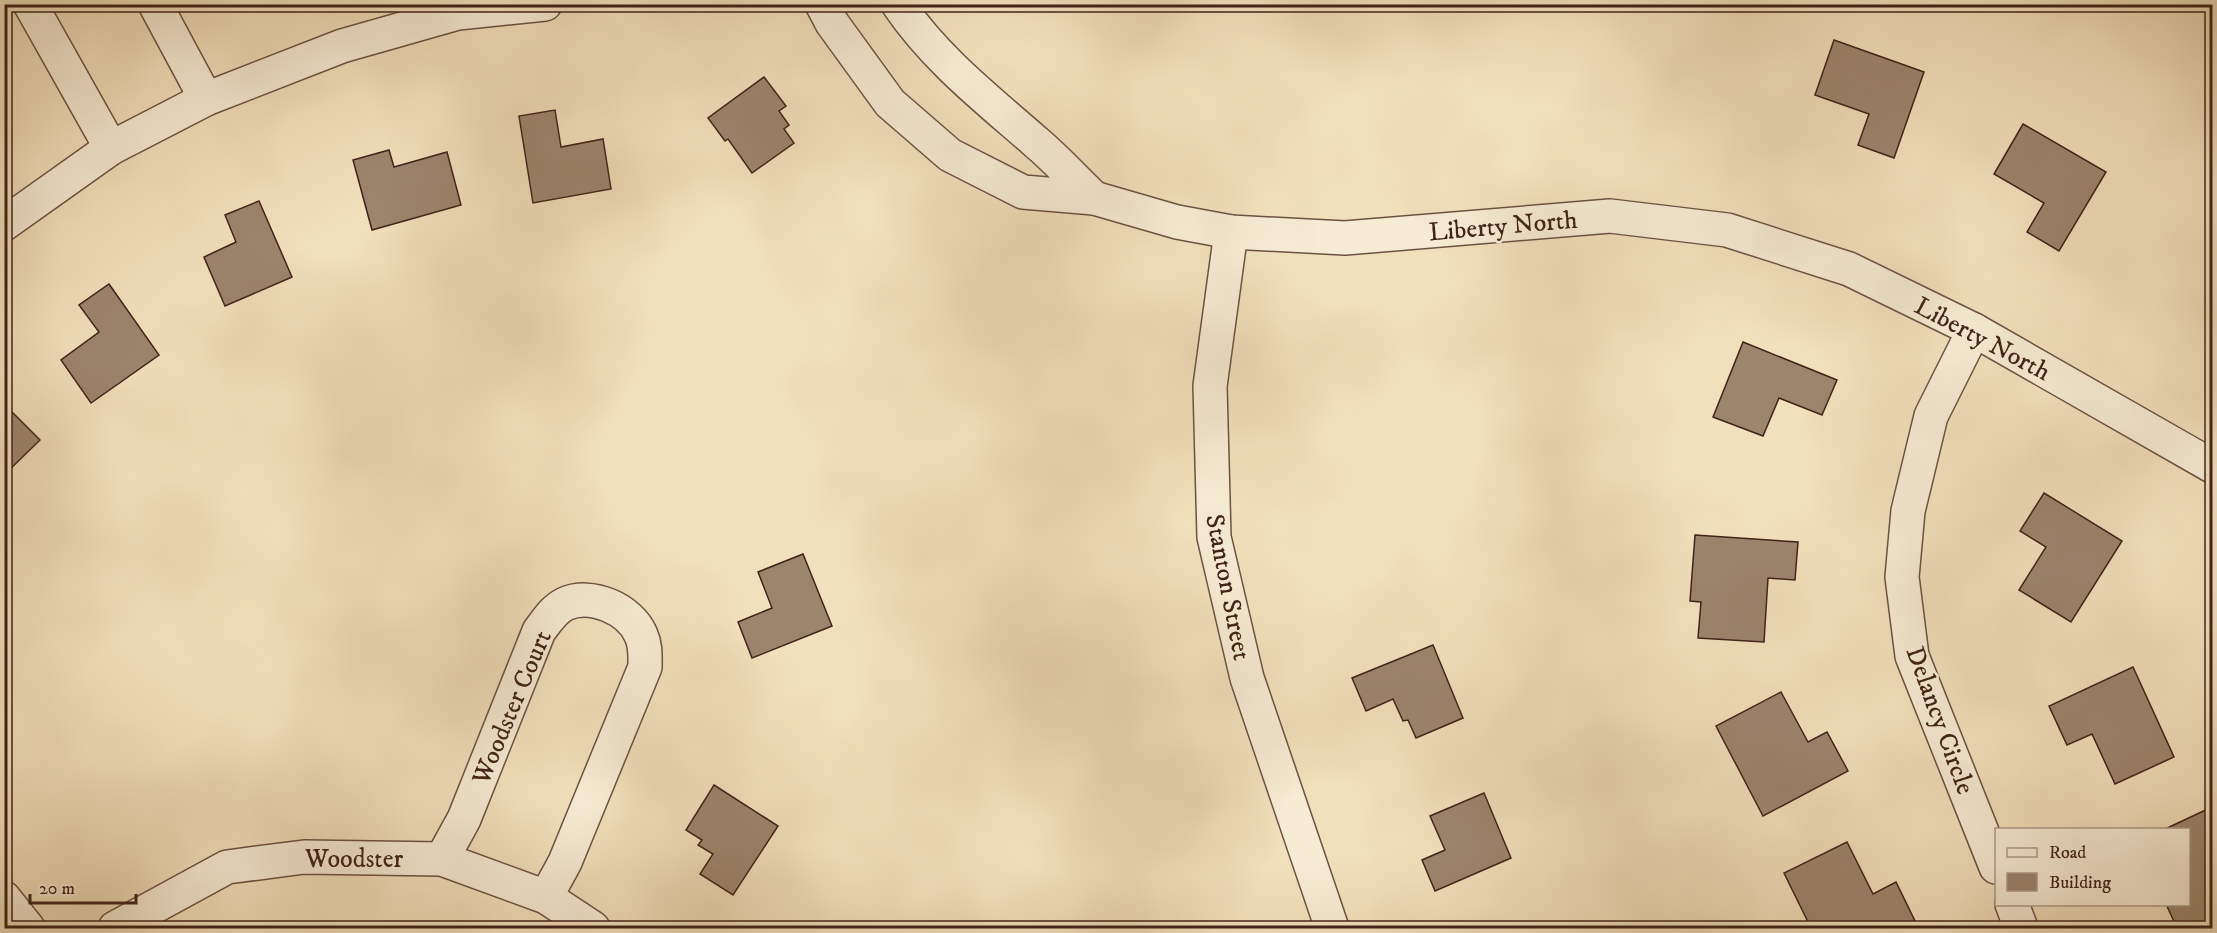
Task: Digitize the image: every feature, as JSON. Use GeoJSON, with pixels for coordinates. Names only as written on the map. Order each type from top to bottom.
{"type":"FeatureCollection","features":[{"type":"Feature","properties":{"kind":"street"},"geometry":{"type":"LineString","coordinates":[[30,4],[111,148]]}},
{"type":"Feature","properties":{"kind":"street"},"geometry":{"type":"LineString","coordinates":[[155,4],[206,99]]}},
{"type":"Feature","properties":{"kind":"street"},"geometry":{"type":"LineString","coordinates":[[4,224],[111,148],[206,99],[342,46],[458,13],[545,4]]}},
{"type":"Feature","properties":{"kind":"street","name":"Liberty North"},"geometry":{"type":"LineString","coordinates":[[822,4],[832,23],[890,103],[950,155],[1023,192],[1094,198],[1177,222],[1231,232],[1345,238],[1610,216],[1727,230],[1849,269],[1974,330],[2212,466]]}},
{"type":"Feature","properties":{"kind":"street"},"geometry":{"type":"LineString","coordinates":[[898,4],[913,27],[973,89],[1040,145],[1094,198]]}},
{"type":"Feature","properties":{"kind":"street","name":"Stanton Street"},"geometry":{"type":"LineString","coordinates":[[1231,232],[1210,387],[1214,537],[1247,678],[1332,928]]}},
{"type":"Feature","properties":{"kind":"street","name":"Delancy Circle"},"geometry":{"type":"LineString","coordinates":[[1974,330],[1931,417],[1908,512],[1902,577],[1912,656],[1995,864]]}},
{"type":"Feature","properties":{"kind":"street","name":"Woodster Court"},"geometry":{"type":"LineString","coordinates":[[442,859],[464,819],[539,631],[551,614],[563,605],[577,600],[597,601],[614,608],[630,620],[641,634],[646,650],[645,667],[565,862],[546,897]]}},
{"type":"Feature","properties":{"kind":"street","name":"Woodster"},"geometry":{"type":"LineString","coordinates":[[115,928],[228,867],[304,857],[442,859],[546,897],[592,928]]}},
{"type":"Feature","properties":{"kind":"street"},"geometry":{"type":"LineString","coordinates":[[4,898],[28,928]]}},
{"type":"Feature","properties":{"kind":"street"},"geometry":{"type":"LineString","coordinates":[[2013,906],[2021,928]]}},
{"type":"Feature","properties":{"kind":"building"},"geometry":{"type":"Polygon","coordinates":[[[1834,40],[1924,72],[1894,158],[1858,145],[1869,114],[1815,95],[1834,40]]]}},
{"type":"Feature","properties":{"kind":"building"},"geometry":{"type":"Polygon","coordinates":[[[764,77],[786,106],[779,111],[789,125],[784,129],[794,143],[752,173],[728,139],[725,141],[708,118],[764,77]]]}},
{"type":"Feature","properties":{"kind":"building"},"geometry":{"type":"Polygon","coordinates":[[[555,110],[561,147],[603,139],[611,189],[533,203],[519,116],[555,110]]]}},
{"type":"Feature","properties":{"kind":"building"},"geometry":{"type":"Polygon","coordinates":[[[2023,124],[2106,172],[2059,251],[2027,232],[2044,203],[1994,174],[2023,124]]]}},
{"type":"Feature","properties":{"kind":"building"},"geometry":{"type":"Polygon","coordinates":[[[389,150],[394,167],[447,152],[461,205],[372,230],[353,160],[389,150]]]}},
{"type":"Feature","properties":{"kind":"building"},"geometry":{"type":"Polygon","coordinates":[[[259,201],[292,277],[225,306],[204,257],[236,242],[225,215],[259,201]]]}},
{"type":"Feature","properties":{"kind":"building"},"geometry":{"type":"Polygon","coordinates":[[[109,284],[159,355],[91,403],[61,360],[99,332],[79,305],[109,284]]]}},
{"type":"Feature","properties":{"kind":"building"},"geometry":{"type":"Polygon","coordinates":[[[1743,342],[1837,380],[1822,415],[1779,398],[1763,436],[1713,417],[1743,342]]]}},
{"type":"Feature","properties":{"kind":"building"},"geometry":{"type":"Polygon","coordinates":[[[4,404],[40,440],[4,475],[4,404]]]}},
{"type":"Feature","properties":{"kind":"building"},"geometry":{"type":"Polygon","coordinates":[[[2044,493],[2122,541],[2071,622],[2019,590],[2046,547],[2020,531],[2044,493]]]}},
{"type":"Feature","properties":{"kind":"building"},"geometry":{"type":"Polygon","coordinates":[[[1695,535],[1798,542],[1795,580],[1768,578],[1764,642],[1698,638],[1701,602],[1690,601],[1695,535]]]}},
{"type":"Feature","properties":{"kind":"building"},"geometry":{"type":"Polygon","coordinates":[[[803,554],[832,626],[752,658],[738,622],[772,608],[758,572],[803,554]]]}},
{"type":"Feature","properties":{"kind":"building"},"geometry":{"type":"Polygon","coordinates":[[[1433,645],[1463,718],[1416,738],[1408,720],[1403,721],[1393,699],[1366,711],[1352,678],[1433,645]]]}},
{"type":"Feature","properties":{"kind":"building"},"geometry":{"type":"Polygon","coordinates":[[[2133,667],[2174,757],[2115,784],[2092,734],[2067,745],[2049,706],[2133,667]]]}},
{"type":"Feature","properties":{"kind":"building"},"geometry":{"type":"Polygon","coordinates":[[[1781,692],[1808,742],[1827,732],[1848,771],[1763,816],[1716,726],[1781,692]]]}},
{"type":"Feature","properties":{"kind":"building"},"geometry":{"type":"Polygon","coordinates":[[[714,785],[778,826],[733,895],[700,874],[713,854],[698,845],[702,840],[686,830],[714,785]]]}},
{"type":"Feature","properties":{"kind":"building"},"geometry":{"type":"Polygon","coordinates":[[[1484,793],[1511,858],[1435,891],[1422,860],[1445,850],[1430,816],[1484,793]]]}},
{"type":"Feature","properties":{"kind":"building"},"geometry":{"type":"Polygon","coordinates":[[[2212,807],[2212,919],[2192,928],[2177,928],[2167,906],[2190,906],[2190,828],[2167,828],[2212,807]]]}},
{"type":"Feature","properties":{"kind":"building"},"geometry":{"type":"Polygon","coordinates":[[[1847,842],[1873,894],[1896,882],[1915,921],[1900,928],[1811,928],[1784,873],[1847,842]]]}}]}
